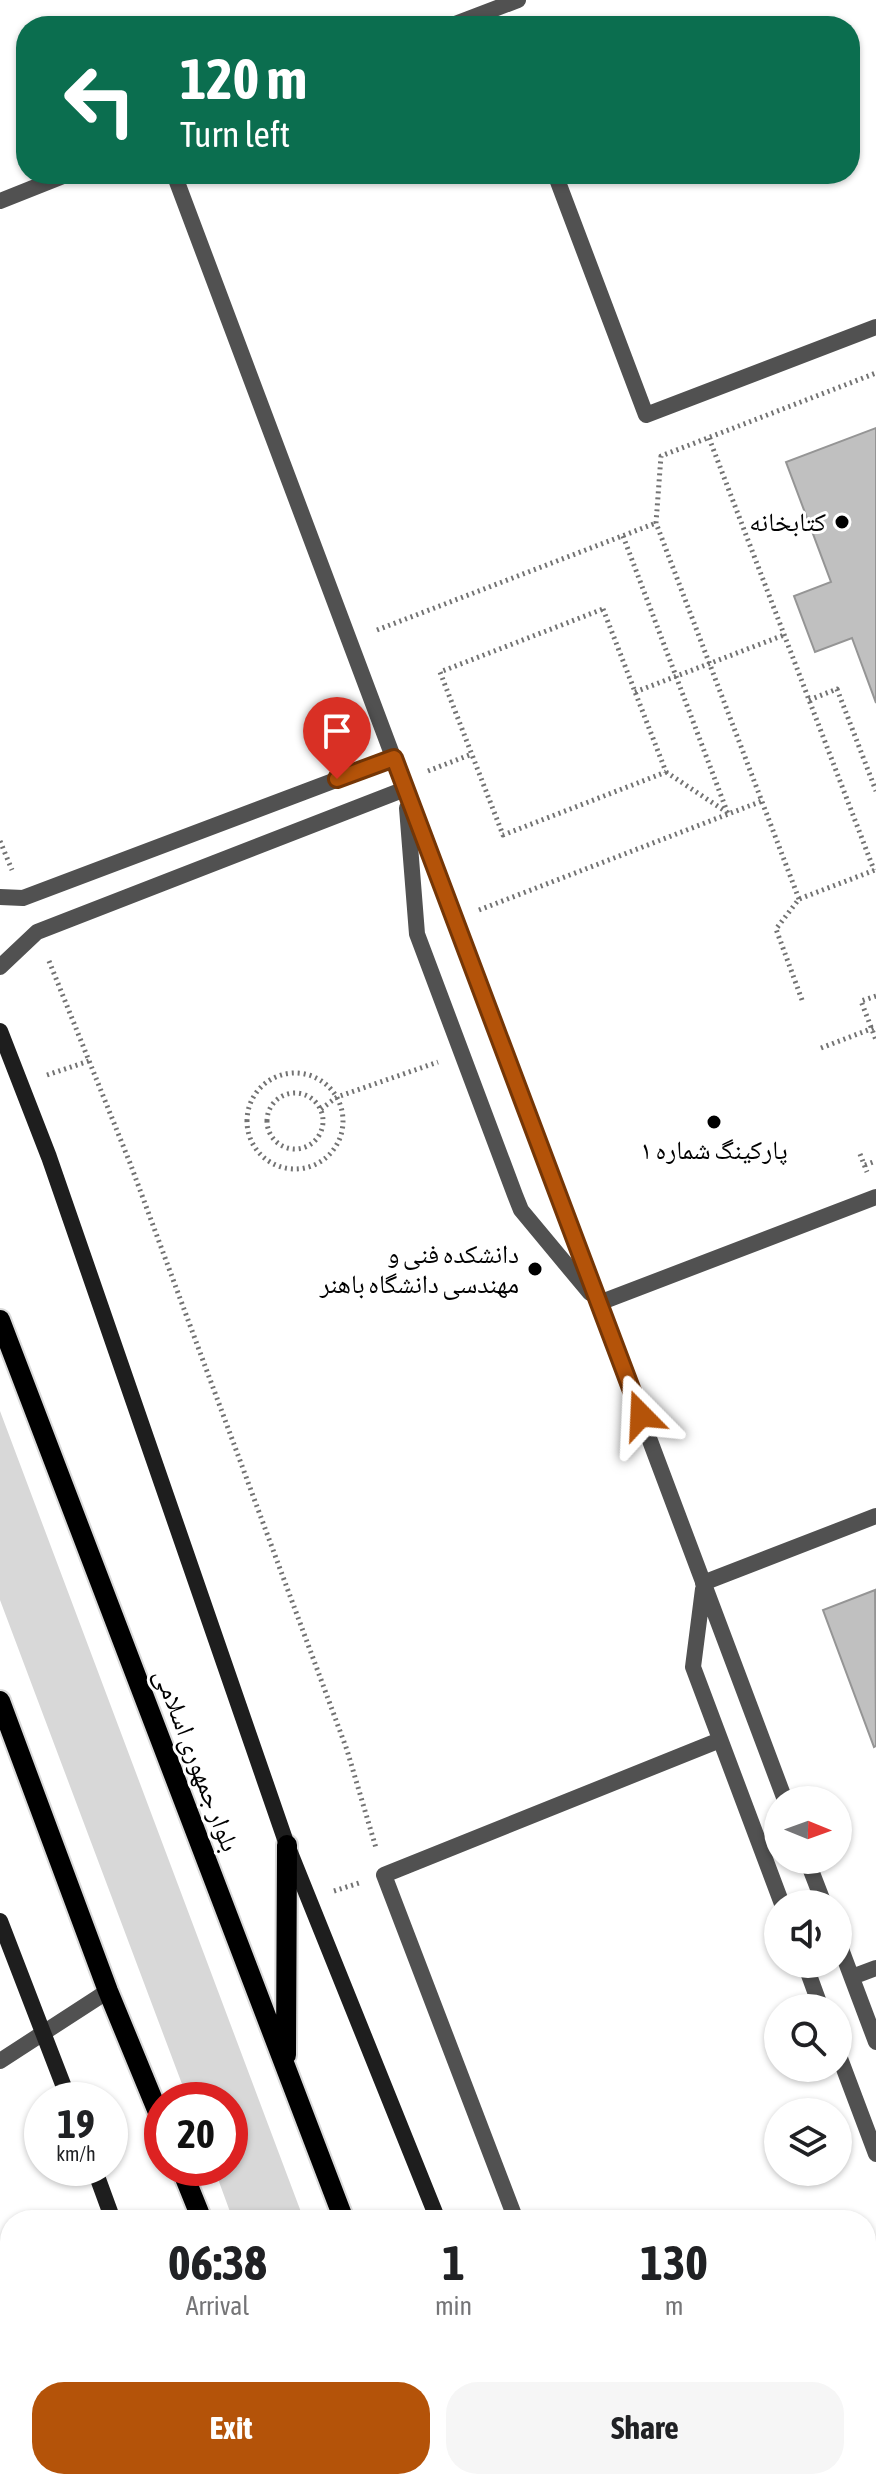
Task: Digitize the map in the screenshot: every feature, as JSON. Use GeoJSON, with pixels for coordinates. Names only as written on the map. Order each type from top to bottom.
{"type":"FeatureCollection","features":[{"type":"Feature","properties":{"kind":"main road","name":"بلوار جمهوری اسلامی"},"geometry":{"type":"LineString","coordinates":[[0,1320],[340,2210]]}},
{"type":"Feature","properties":{"kind":"main road"},"geometry":{"type":"LineString","coordinates":[[0,1701],[108,1991],[146,2082]]}},
{"type":"Feature","properties":{"kind":"main road"},"geometry":{"type":"LineString","coordinates":[[286,2067],[287,1845]]}},
{"type":"Feature","properties":{"kind":"main road"},"geometry":{"type":"LineString","coordinates":[[188,2186],[198,2210]]}},
{"type":"Feature","properties":{"kind":"street"},"geometry":{"type":"LineString","coordinates":[[475,16],[518,0]]}},
{"type":"Feature","properties":{"kind":"street"},"geometry":{"type":"LineString","coordinates":[[493,9],[496,16]]}},
{"type":"Feature","properties":{"kind":"street"},"geometry":{"type":"LineString","coordinates":[[0,201],[43,184]]}},
{"type":"Feature","properties":{"kind":"street"},"geometry":{"type":"LineString","coordinates":[[178,184],[780,1786]]}},
{"type":"Feature","properties":{"kind":"street"},"geometry":{"type":"LineString","coordinates":[[559,184],[646,415],[876,327]]}},
{"type":"Feature","properties":{"kind":"street"},"geometry":{"type":"LineString","coordinates":[[0,897],[23,898],[394,758]]}},
{"type":"Feature","properties":{"kind":"street"},"geometry":{"type":"LineString","coordinates":[[0,967],[37,932],[404,785]]}},
{"type":"Feature","properties":{"kind":"street"},"geometry":{"type":"LineString","coordinates":[[404,785],[417,934],[462,1054],[521,1210],[599,1303]]}},
{"type":"Feature","properties":{"kind":"street"},"geometry":{"type":"LineString","coordinates":[[0,1031],[49,1157],[287,1845],[434,2210]]}},
{"type":"Feature","properties":{"kind":"street"},"geometry":{"type":"LineString","coordinates":[[599,1303],[876,1197]]}},
{"type":"Feature","properties":{"kind":"street"},"geometry":{"type":"LineString","coordinates":[[703,1583],[876,1516]]}},
{"type":"Feature","properties":{"kind":"street"},"geometry":{"type":"LineString","coordinates":[[703,1583],[693,1667],[777,1890]]}},
{"type":"Feature","properties":{"kind":"street"},"geometry":{"type":"LineString","coordinates":[[512,2210],[384,1875],[720,1740]]}},
{"type":"Feature","properties":{"kind":"street"},"geometry":{"type":"LineString","coordinates":[[0,1921],[62,2082]]}},
{"type":"Feature","properties":{"kind":"street"},"geometry":{"type":"LineString","coordinates":[[876,1968],[852,1977],[876,2042]]}},
{"type":"Feature","properties":{"kind":"street"},"geometry":{"type":"LineString","coordinates":[[0,2061],[108,1991]]}},
{"type":"Feature","properties":{"kind":"street"},"geometry":{"type":"LineString","coordinates":[[849,2082],[876,2154]]}},
{"type":"Feature","properties":{"kind":"street"},"geometry":{"type":"LineString","coordinates":[[101,2186],[109,2210]]}},
{"type":"Feature","properties":{"kind":"path"},"geometry":{"type":"LineString","coordinates":[[799,899],[656,523],[661,456],[876,373]]}},
{"type":"Feature","properties":{"kind":"path"},"geometry":{"type":"LineString","coordinates":[[709,438],[875,870],[799,899],[776,929],[802,1000]]}},
{"type":"Feature","properties":{"kind":"path"},"geometry":{"type":"LineString","coordinates":[[350,641],[656,523]]}},
{"type":"Feature","properties":{"kind":"path"},"geometry":{"type":"LineString","coordinates":[[623,536],[728,814]]}},
{"type":"Feature","properties":{"kind":"path"},"geometry":{"type":"LineString","coordinates":[[666,772],[503,835],[440,672],[603,609],[666,772],[728,814]]}},
{"type":"Feature","properties":{"kind":"path"},"geometry":{"type":"LineString","coordinates":[[635,692],[784,635]]}},
{"type":"Feature","properties":{"kind":"path"},"geometry":{"type":"LineString","coordinates":[[809,700],[837,689],[876,791]]}},
{"type":"Feature","properties":{"kind":"path"},"geometry":{"type":"LineString","coordinates":[[404,785],[472,754]]}},
{"type":"Feature","properties":{"kind":"path"},"geometry":{"type":"LineString","coordinates":[[454,919],[762,801]]}},
{"type":"Feature","properties":{"kind":"path"},"geometry":{"type":"LineString","coordinates":[[0,841],[23,898]]}},
{"type":"Feature","properties":{"kind":"path"},"geometry":{"type":"LineString","coordinates":[[37,932],[130,1163],[347,1750],[384,1875]]}},
{"type":"Feature","properties":{"kind":"path"},"geometry":{"type":"LineString","coordinates":[[876,996],[861,1001],[874,1028],[876,1040]]}},
{"type":"Feature","properties":{"kind":"path"},"geometry":{"type":"LineString","coordinates":[[821,1048],[874,1028]]}},
{"type":"Feature","properties":{"kind":"path"},"geometry":{"type":"LineString","coordinates":[[321,1109],[337,1097],[462,1054]]}},
{"type":"Feature","properties":{"kind":"path"},"geometry":{"type":"LineString","coordinates":[[46,1075],[89,1061]]}},
{"type":"Feature","properties":{"kind":"path"},"geometry":{"type":"LineString","coordinates":[[297,1073],[310,1075],[330,1087],[337,1097],[343,1120],[342,1132],[331,1154],[311,1167],[287,1169],[265,1159],[251,1140],[247,1116],[256,1094],[274,1077],[297,1073]]}},
{"type":"Feature","properties":{"kind":"path"},"geometry":{"type":"LineString","coordinates":[[291,1093],[309,1096],[321,1109],[323,1126],[315,1141],[308,1146],[300,1149],[282,1146],[270,1134],[270,1108],[283,1096],[291,1093]]}},
{"type":"Feature","properties":{"kind":"path"},"geometry":{"type":"LineString","coordinates":[[865,1165],[876,1161]]}},
{"type":"Feature","properties":{"kind":"shaded area"},"geometry":{"type":"Polygon","coordinates":[[[0,1411],[300,2210],[229,2210],[221,2186],[248,2186],[248,2082],[181,2082],[0,1600],[0,1411]]]}},
{"type":"Feature","properties":{"kind":"building","name":"کتابخانه"},"geometry":{"type":"Polygon","coordinates":[[[876,428],[876,703],[852,638],[815,652],[794,596],[831,582],[786,462],[876,428]]]}},
{"type":"Feature","properties":{"kind":"building"},"geometry":{"type":"Polygon","coordinates":[[[875,1590],[876,1746],[874,1747],[823,1610],[875,1590]]]}},
{"type":"Feature","properties":{"kind":"place","name":"کتابخانه"},"geometry":{"type":"Point","coordinates":[842,522]}},
{"type":"Feature","properties":{"kind":"place","name":"پارکینگ شماره ۱"},"geometry":{"type":"Point","coordinates":[714,1122]}},
{"type":"Feature","properties":{"kind":"place","name":"دانشکده فنی و مهندسی دانشگاه باهنر"},"geometry":{"type":"Point","coordinates":[535,1269]}},
{"type":"Feature","properties":{"kind":"route"},"geometry":{"type":"LineString","coordinates":[[337,779],[394,758],[641,1415]]}}]}
